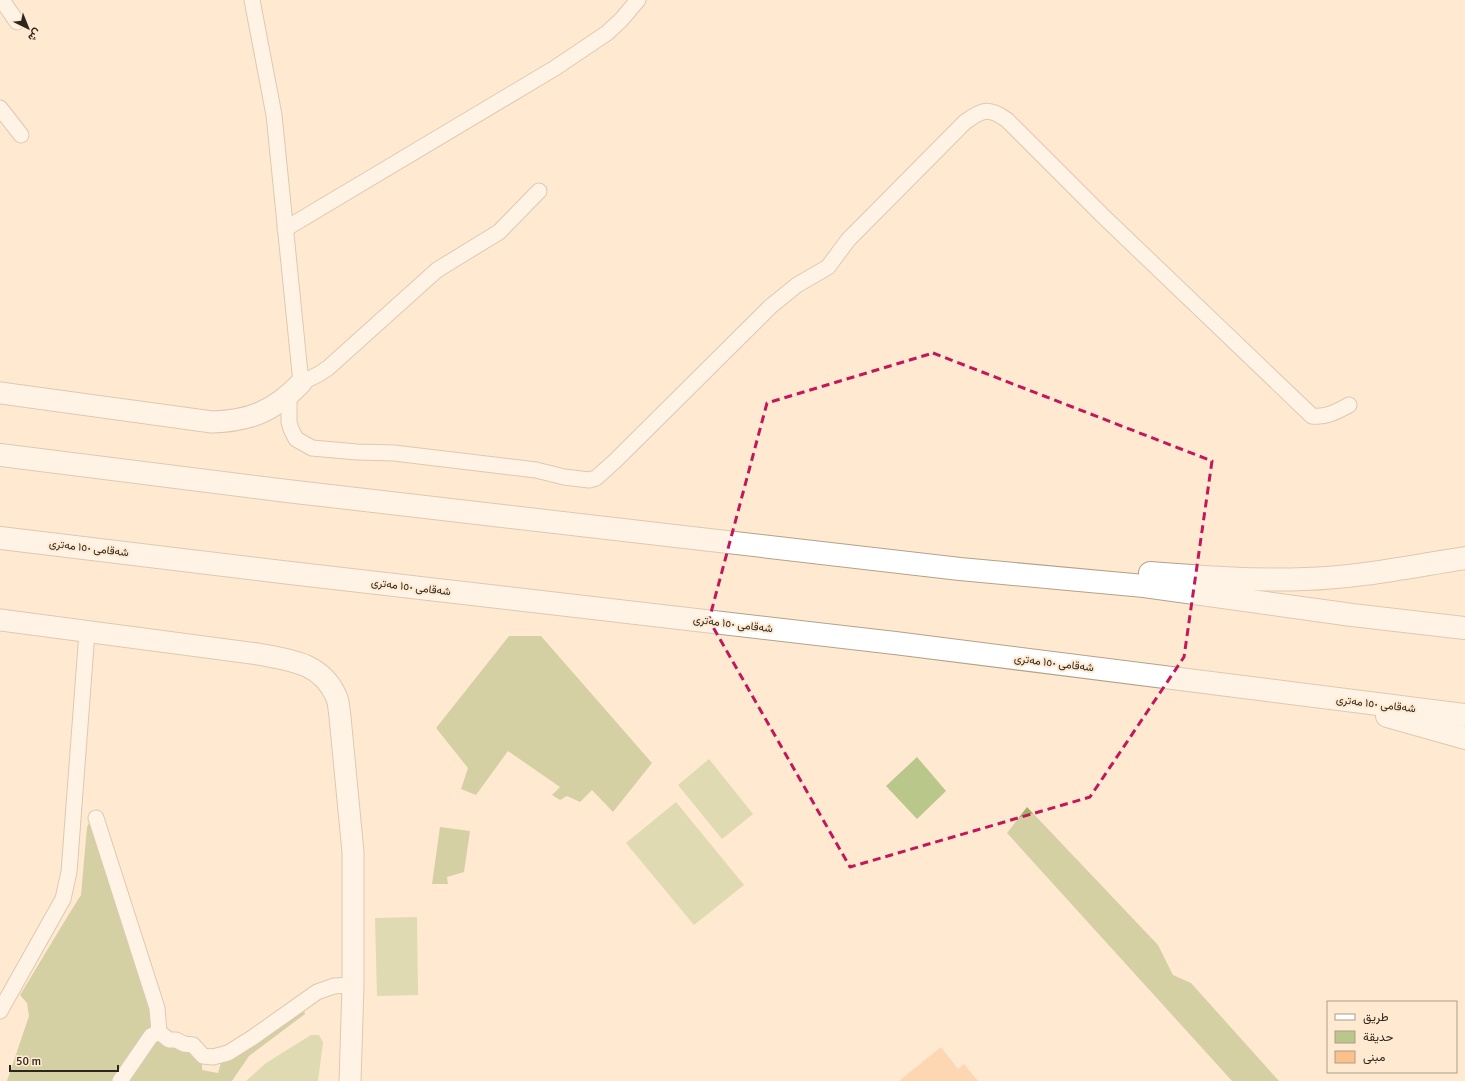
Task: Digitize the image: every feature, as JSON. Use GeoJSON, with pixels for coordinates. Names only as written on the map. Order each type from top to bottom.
{"type":"FeatureCollection","features":[{"type":"Feature","properties":{"kind":"highway"},"geometry":{"type":"LineString","coordinates":[[0,454],[287,491],[960,569],[1144,586],[1344,614],[1465,628]]}},
{"type":"Feature","properties":{"kind":"highway","name":"شەقامی ١٥٠ مەتری"},"geometry":{"type":"LineString","coordinates":[[0,538],[305,575],[895,643],[1465,715]]}},
{"type":"Feature","properties":{"kind":"highway"},"geometry":{"type":"LineString","coordinates":[[960,569],[1079,570],[1148,573],[1209,578],[1306,579],[1354,575],[1465,558]]}},
{"type":"Feature","properties":{"kind":"highway"},"geometry":{"type":"LineString","coordinates":[[1321,698],[1465,738]]}},
{"type":"Feature","properties":{"kind":"street"},"geometry":{"type":"LineString","coordinates":[[2,0],[17,22]]}},
{"type":"Feature","properties":{"kind":"street"},"geometry":{"type":"LineString","coordinates":[[252,0],[274,115],[286,229],[295,389],[289,422],[296,439],[312,448],[357,452],[394,453],[536,470],[581,480],[596,478],[771,306],[797,285],[828,267],[848,240],[955,132],[976,114],[986,111],[996,112],[1007,120],[1114,226],[1312,416],[1317,417],[1329,415],[1349,405]]}},
{"type":"Feature","properties":{"kind":"street"},"geometry":{"type":"LineString","coordinates":[[286,229],[555,68],[607,34],[638,0]]}},
{"type":"Feature","properties":{"kind":"street"},"geometry":{"type":"LineString","coordinates":[[0,108],[21,135]]}},
{"type":"Feature","properties":{"kind":"street"},"geometry":{"type":"LineString","coordinates":[[0,393],[212,422],[228,422],[261,414],[276,406],[295,389],[328,368],[437,270],[499,232],[538,191]]}},
{"type":"Feature","properties":{"kind":"street"},"geometry":{"type":"LineString","coordinates":[[0,620],[258,654],[309,666],[325,678],[336,696],[340,717],[353,852],[353,985],[350,1081]]}},
{"type":"Feature","properties":{"kind":"street"},"geometry":{"type":"LineString","coordinates":[[0,1011],[62,899],[70,872],[88,632]]}},
{"type":"Feature","properties":{"kind":"street"},"geometry":{"type":"LineString","coordinates":[[96,818],[158,1008],[160,1032],[169,1040],[176,1040],[184,1044],[193,1045],[203,1056],[213,1057],[228,1053],[317,992],[334,986],[353,985]]}},
{"type":"Feature","properties":{"kind":"street"},"geometry":{"type":"LineString","coordinates":[[120,1081],[151,1036],[160,1032]]}},
{"type":"Feature","properties":{"kind":"highlighted area"},"geometry":{"type":"Polygon","coordinates":[[[933,353],[1212,461],[1184,657],[1090,797],[850,867],[709,620],[767,403],[933,353]]]}},
{"type":"Feature","properties":{"kind":"green space"},"geometry":{"type":"Polygon","coordinates":[[[509,636],[541,636],[652,763],[613,812],[592,790],[580,802],[567,796],[560,800],[552,795],[560,787],[508,751],[476,795],[461,789],[468,768],[436,728],[509,636]]]}},
{"type":"Feature","properties":{"kind":"green space"},"geometry":{"type":"Polygon","coordinates":[[[917,757],[946,791],[917,819],[886,786],[917,757]]]}},
{"type":"Feature","properties":{"kind":"green space"},"geometry":{"type":"Polygon","coordinates":[[[709,759],[753,814],[722,839],[678,785],[709,759]]]}},
{"type":"Feature","properties":{"kind":"green space"},"geometry":{"type":"Polygon","coordinates":[[[676,802],[744,885],[694,925],[626,843],[676,802]]]}},
{"type":"Feature","properties":{"kind":"green space"},"geometry":{"type":"Polygon","coordinates":[[[1027,807],[1158,945],[1173,975],[1191,983],[1279,1081],[1232,1081],[1007,833],[1027,807]]]}},
{"type":"Feature","properties":{"kind":"green space"},"geometry":{"type":"Polygon","coordinates":[[[92,818],[154,1021],[115,1081],[7,1081],[29,1016],[27,1003],[20,995],[81,895],[87,827],[92,818]]]}},
{"type":"Feature","properties":{"kind":"green space"},"geometry":{"type":"Polygon","coordinates":[[[440,827],[470,831],[464,872],[447,877],[448,884],[432,884],[440,827]]]}},
{"type":"Feature","properties":{"kind":"green space"},"geometry":{"type":"Polygon","coordinates":[[[417,917],[418,995],[377,996],[375,918],[417,917]]]}},
{"type":"Feature","properties":{"kind":"green space"},"geometry":{"type":"Polygon","coordinates":[[[303,1007],[305,1014],[249,1056],[232,1081],[122,1081],[157,1038],[180,1047],[202,1062],[202,1070],[218,1073],[222,1059],[303,1007]]]}},
{"type":"Feature","properties":{"kind":"green space"},"geometry":{"type":"Polygon","coordinates":[[[311,1035],[319,1035],[323,1042],[318,1081],[246,1081],[266,1063],[311,1035]]]}},
{"type":"Feature","properties":{"kind":"building"},"geometry":{"type":"Polygon","coordinates":[[[941,1047],[958,1069],[964,1064],[978,1081],[899,1081],[941,1047]]]}}]}
